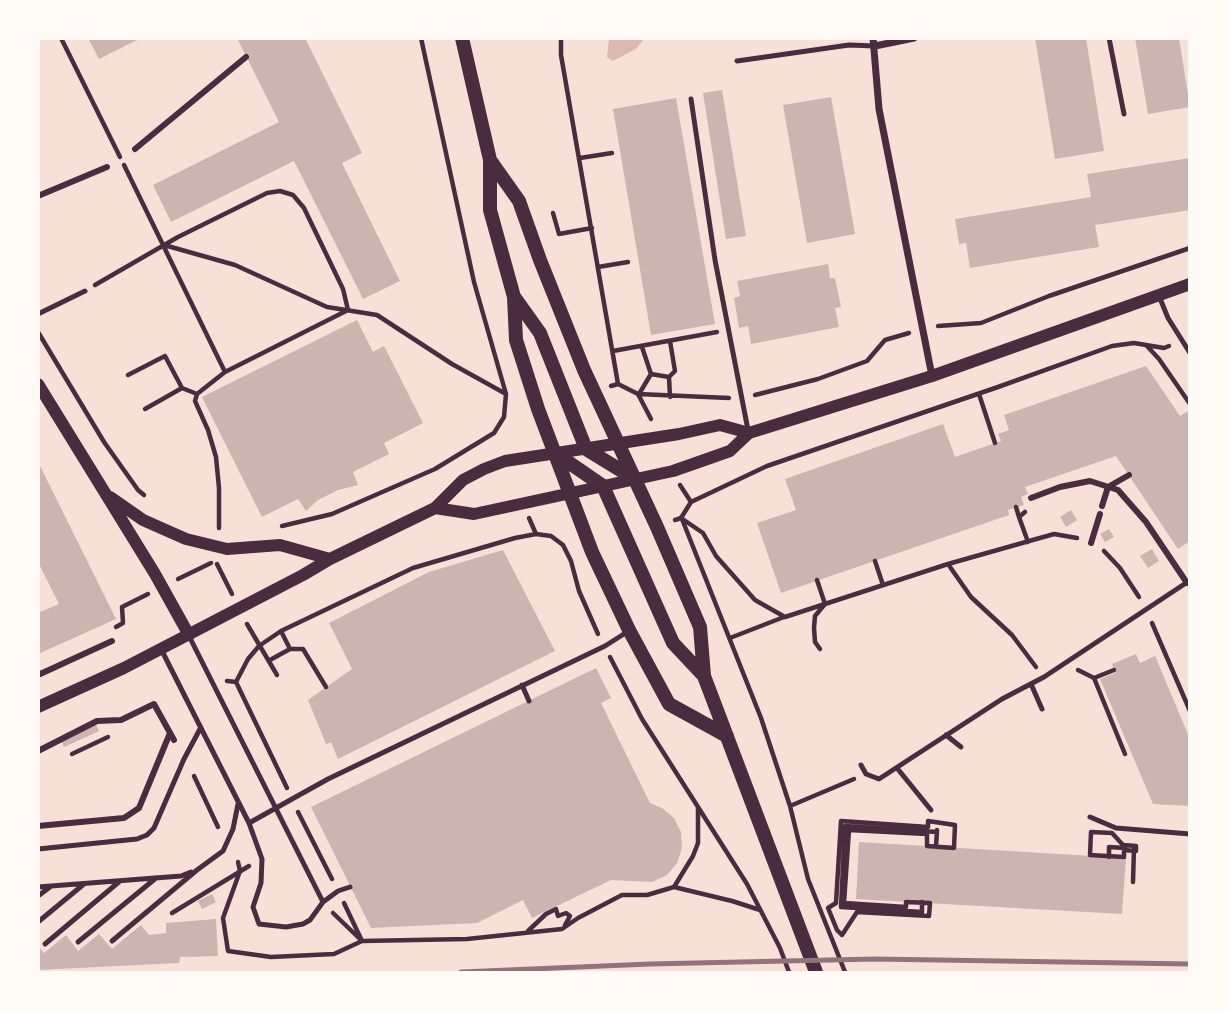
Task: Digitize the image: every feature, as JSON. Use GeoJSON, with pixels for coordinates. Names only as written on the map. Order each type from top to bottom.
{"type":"FeatureCollection","features":[{"type":"Feature","properties":{"kind":"main road"},"geometry":{"type":"LineString","coordinates":[[462,38],[490,160],[490,210],[514,297],[516,340],[538,409],[592,552],[629,630],[669,704],[727,736]]}},
{"type":"Feature","properties":{"kind":"main road"},"geometry":{"type":"LineString","coordinates":[[490,160],[519,201],[584,370],[700,627],[704,676],[816,972]]}},
{"type":"Feature","properties":{"kind":"main road"},"geometry":{"type":"LineString","coordinates":[[514,297],[540,333],[586,449],[635,479]]}},
{"type":"Feature","properties":{"kind":"main road"},"geometry":{"type":"LineString","coordinates":[[555,453],[603,486],[673,643],[704,676]]}},
{"type":"Feature","properties":{"kind":"street"},"geometry":{"type":"LineString","coordinates":[[914,38],[874,42],[879,108],[932,376]]}},
{"type":"Feature","properties":{"kind":"street"},"geometry":{"type":"LineString","coordinates":[[135,149],[246,57]]}},
{"type":"Feature","properties":{"kind":"street"},"geometry":{"type":"LineString","coordinates":[[38,196],[107,167]]}},
{"type":"Feature","properties":{"kind":"street"},"geometry":{"type":"LineString","coordinates":[[435,508],[474,514],[673,471],[730,451],[749,433],[932,376],[1189,284]]}},
{"type":"Feature","properties":{"kind":"street"},"geometry":{"type":"LineString","coordinates":[[38,384],[155,574],[189,635]]}},
{"type":"Feature","properties":{"kind":"street"},"geometry":{"type":"LineString","coordinates":[[38,707],[124,668],[330,558],[435,508],[463,480],[484,469],[505,461],[720,425],[749,433]]}},
{"type":"Feature","properties":{"kind":"street"},"geometry":{"type":"LineString","coordinates":[[1091,543],[1108,487],[1129,475]]}},
{"type":"Feature","properties":{"kind":"street"},"geometry":{"type":"LineString","coordinates":[[1031,498],[1060,487],[1090,481],[1118,490],[1146,522],[1189,582]]}},
{"type":"Feature","properties":{"kind":"street"},"geometry":{"type":"LineString","coordinates":[[106,494],[143,520],[186,539],[227,550],[280,545],[330,558]]}},
{"type":"Feature","properties":{"kind":"street"},"geometry":{"type":"LineString","coordinates":[[38,675],[112,641]]}},
{"type":"Feature","properties":{"kind":"street"},"geometry":{"type":"LineString","coordinates":[[38,751],[97,721],[121,720],[154,704],[172,737],[139,808],[124,818],[38,826]]}},
{"type":"Feature","properties":{"kind":"lane"},"geometry":{"type":"LineString","coordinates":[[1109,38],[1124,114]]}},
{"type":"Feature","properties":{"kind":"lane"},"geometry":{"type":"LineString","coordinates":[[737,61],[874,42]]}},
{"type":"Feature","properties":{"kind":"lane"},"geometry":{"type":"LineString","coordinates":[[691,99],[715,260],[749,433]]}},
{"type":"Feature","properties":{"kind":"lane"},"geometry":{"type":"LineString","coordinates":[[38,314],[85,291]]}},
{"type":"Feature","properties":{"kind":"lane"},"geometry":{"type":"LineString","coordinates":[[1160,296],[1168,318],[1189,353]]}},
{"type":"Feature","properties":{"kind":"lane"},"geometry":{"type":"LineString","coordinates":[[861,765],[866,774],[879,779],[1002,699],[1065,664],[1189,582]]}},
{"type":"Feature","properties":{"kind":"lane"},"geometry":{"type":"LineString","coordinates":[[249,823],[277,810],[328,779],[604,646],[629,630]]}},
{"type":"Feature","properties":{"kind":"lane"},"geometry":{"type":"LineString","coordinates":[[189,635],[323,902]]}},
{"type":"Feature","properties":{"kind":"lane"},"geometry":{"type":"LineString","coordinates":[[161,649],[249,823],[262,859],[261,883],[253,907],[259,924],[286,927],[303,924],[310,920],[323,902],[338,891],[350,887]]}},
{"type":"Feature","properties":{"kind":"lane"},"geometry":{"type":"LineString","coordinates":[[1031,684],[1042,709]]}},
{"type":"Feature","properties":{"kind":"lane"},"geometry":{"type":"LineString","coordinates":[[522,685],[530,701]]}},
{"type":"Feature","properties":{"kind":"lane"},"geometry":{"type":"LineString","coordinates":[[38,849],[137,839],[147,835],[154,828],[200,729]]}},
{"type":"Feature","properties":{"kind":"lane"},"geometry":{"type":"LineString","coordinates":[[946,735],[961,747]]}},
{"type":"Feature","properties":{"kind":"lane"},"geometry":{"type":"LineString","coordinates":[[897,768],[931,810]]}},
{"type":"Feature","properties":{"kind":"lane"},"geometry":{"type":"LineString","coordinates":[[112,941],[223,851],[233,829],[239,803]]}},
{"type":"Feature","properties":{"kind":"lane"},"geometry":{"type":"LineString","coordinates":[[1090,817],[1116,828],[1189,834]]}},
{"type":"Feature","properties":{"kind":"lane"},"geometry":{"type":"LineString","coordinates":[[38,887],[181,876],[197,870]]}},
{"type":"Feature","properties":{"kind":"lane"},"geometry":{"type":"LineString","coordinates":[[78,942],[156,878]]}},
{"type":"Feature","properties":{"kind":"lane"},"geometry":{"type":"LineString","coordinates":[[45,944],[121,881]]}},
{"type":"Feature","properties":{"kind":"lane"},"geometry":{"type":"LineString","coordinates":[[38,922],[85,884]]}},
{"type":"Feature","properties":{"kind":"lane"},"geometry":{"type":"LineString","coordinates":[[38,896],[50,886]]}},
{"type":"Feature","properties":{"kind":"path"},"geometry":{"type":"LineString","coordinates":[[61,38],[225,372]]}},
{"type":"Feature","properties":{"kind":"path"},"geometry":{"type":"LineString","coordinates":[[275,528],[332,514],[435,469],[494,433],[504,417],[506,394],[474,282],[421,38]]}},
{"type":"Feature","properties":{"kind":"path"},"geometry":{"type":"LineString","coordinates":[[561,38],[561,55],[618,384],[638,394],[716,399],[740,397],[818,379],[867,361],[885,340],[897,336]]}},
{"type":"Feature","properties":{"kind":"path"},"geometry":{"type":"LineString","coordinates":[[580,158],[612,153]]}},
{"type":"Feature","properties":{"kind":"path"},"geometry":{"type":"LineString","coordinates":[[85,291],[164,245],[267,192],[280,191],[293,195],[304,208],[343,289],[348,310]]}},
{"type":"Feature","properties":{"kind":"path"},"geometry":{"type":"LineString","coordinates":[[553,213],[559,234],[592,228]]}},
{"type":"Feature","properties":{"kind":"path"},"geometry":{"type":"LineString","coordinates":[[164,245],[235,265],[327,307],[377,315],[452,364],[506,394]]}},
{"type":"Feature","properties":{"kind":"path"},"geometry":{"type":"LineString","coordinates":[[946,325],[981,323],[1049,296],[1189,248]]}},
{"type":"Feature","properties":{"kind":"path"},"geometry":{"type":"LineString","coordinates":[[598,267],[628,262]]}},
{"type":"Feature","properties":{"kind":"path"},"geometry":{"type":"LineString","coordinates":[[209,530],[219,532],[219,488],[216,457],[195,401],[197,394],[225,372],[348,310]]}},
{"type":"Feature","properties":{"kind":"path"},"geometry":{"type":"LineString","coordinates":[[613,351],[728,331]]}},
{"type":"Feature","properties":{"kind":"path"},"geometry":{"type":"LineString","coordinates":[[38,332],[104,442],[138,490],[146,497]]}},
{"type":"Feature","properties":{"kind":"path"},"geometry":{"type":"LineString","coordinates":[[651,374],[669,377],[675,372],[670,341]]}},
{"type":"Feature","properties":{"kind":"path"},"geometry":{"type":"LineString","coordinates":[[681,518],[691,502],[767,466],[1112,346],[1134,343],[1164,348]]}},
{"type":"Feature","properties":{"kind":"path"},"geometry":{"type":"LineString","coordinates":[[1146,345],[1159,359],[1189,404]]}},
{"type":"Feature","properties":{"kind":"path"},"geometry":{"type":"LineString","coordinates":[[642,347],[651,374]]}},
{"type":"Feature","properties":{"kind":"path"},"geometry":{"type":"LineString","coordinates":[[128,375],[165,356],[182,388],[197,394]]}},
{"type":"Feature","properties":{"kind":"path"},"geometry":{"type":"LineString","coordinates":[[638,394],[651,374]]}},
{"type":"Feature","properties":{"kind":"path"},"geometry":{"type":"LineString","coordinates":[[669,377],[670,397]]}},
{"type":"Feature","properties":{"kind":"path"},"geometry":{"type":"LineString","coordinates":[[145,409],[182,388]]}},
{"type":"Feature","properties":{"kind":"path"},"geometry":{"type":"LineString","coordinates":[[638,394],[652,422]]}},
{"type":"Feature","properties":{"kind":"path"},"geometry":{"type":"LineString","coordinates":[[978,394],[996,443]]}},
{"type":"Feature","properties":{"kind":"path"},"geometry":{"type":"LineString","coordinates":[[504,417],[514,415]]}},
{"type":"Feature","properties":{"kind":"path"},"geometry":{"type":"LineString","coordinates":[[494,433],[498,443]]}},
{"type":"Feature","properties":{"kind":"path"},"geometry":{"type":"LineString","coordinates":[[682,488],[691,502]]}},
{"type":"Feature","properties":{"kind":"path"},"geometry":{"type":"LineString","coordinates":[[1019,517],[1028,542]]}},
{"type":"Feature","properties":{"kind":"path"},"geometry":{"type":"LineString","coordinates":[[681,518],[703,533],[716,556],[755,600],[785,617]]}},
{"type":"Feature","properties":{"kind":"path"},"geometry":{"type":"LineString","coordinates":[[681,518],[761,718],[790,806],[808,879],[845,972]]}},
{"type":"Feature","properties":{"kind":"path"},"geometry":{"type":"LineString","coordinates":[[531,522],[536,534]]}},
{"type":"Feature","properties":{"kind":"path"},"geometry":{"type":"LineString","coordinates":[[324,864],[233,681],[259,646],[281,631],[413,568],[536,534],[551,536],[563,545],[595,627]]}},
{"type":"Feature","properties":{"kind":"path"},"geometry":{"type":"LineString","coordinates":[[730,638],[785,617],[948,564],[1054,534],[1091,543],[1104,551],[1120,568],[1146,610],[1189,711]]}},
{"type":"Feature","properties":{"kind":"path"},"geometry":{"type":"LineString","coordinates":[[187,575],[215,561],[225,581]]}},
{"type":"Feature","properties":{"kind":"path"},"geometry":{"type":"LineString","coordinates":[[874,561],[883,586]]}},
{"type":"Feature","properties":{"kind":"path"},"geometry":{"type":"LineString","coordinates":[[948,564],[971,597],[1012,635],[1044,677]]}},
{"type":"Feature","properties":{"kind":"path"},"geometry":{"type":"LineString","coordinates":[[817,580],[825,604]]}},
{"type":"Feature","properties":{"kind":"path"},"geometry":{"type":"LineString","coordinates":[[122,607],[138,599]]}},
{"type":"Feature","properties":{"kind":"path"},"geometry":{"type":"LineString","coordinates":[[820,649],[815,642],[815,617],[825,604]]}},
{"type":"Feature","properties":{"kind":"path"},"geometry":{"type":"LineString","coordinates":[[281,631],[290,649]]}},
{"type":"Feature","properties":{"kind":"path"},"geometry":{"type":"LineString","coordinates":[[252,635],[277,675]]}},
{"type":"Feature","properties":{"kind":"path"},"geometry":{"type":"LineString","coordinates":[[270,660],[290,649],[303,649],[326,687]]}},
{"type":"Feature","properties":{"kind":"path"},"geometry":{"type":"LineString","coordinates":[[614,664],[642,719],[719,838],[760,910],[789,972]]}},
{"type":"Feature","properties":{"kind":"path"},"geometry":{"type":"LineString","coordinates":[[1065,664],[1094,678],[1125,754]]}},
{"type":"Feature","properties":{"kind":"path"},"geometry":{"type":"LineString","coordinates":[[1094,678],[1114,670]]}},
{"type":"Feature","properties":{"kind":"path"},"geometry":{"type":"LineString","coordinates":[[63,758],[112,736]]}},
{"type":"Feature","properties":{"kind":"path"},"geometry":{"type":"LineString","coordinates":[[790,806],[866,774]]}},
{"type":"Feature","properties":{"kind":"path"},"geometry":{"type":"LineString","coordinates":[[194,776],[220,831]]}},
{"type":"Feature","properties":{"kind":"path"},"geometry":{"type":"LineString","coordinates":[[674,887],[693,856],[698,842],[698,808]]}},
{"type":"Feature","properties":{"kind":"path"},"geometry":{"type":"LineString","coordinates":[[936,847],[938,810]]}},
{"type":"Feature","properties":{"kind":"path"},"geometry":{"type":"LineString","coordinates":[[841,821],[928,827],[928,821],[955,825],[954,848],[936,847],[927,846],[927,834],[849,830],[844,903],[906,907],[906,902],[930,903],[929,916],[856,912],[842,934],[837,930],[828,908],[836,902],[841,821]]}},
{"type":"Feature","properties":{"kind":"path"},"geometry":{"type":"LineString","coordinates":[[922,902],[922,912],[841,907],[845,826],[937,832]]}},
{"type":"Feature","properties":{"kind":"path"},"geometry":{"type":"LineString","coordinates":[[1133,883],[1136,846],[1122,845],[1112,833],[1091,832],[1090,855],[1124,858],[1124,850],[1134,850]]}},
{"type":"Feature","properties":{"kind":"path"},"geometry":{"type":"LineString","coordinates":[[1109,856],[1110,847],[1134,850]]}},
{"type":"Feature","properties":{"kind":"path"},"geometry":{"type":"LineString","coordinates":[[169,915],[240,871],[238,862]]}},
{"type":"Feature","properties":{"kind":"path"},"geometry":{"type":"LineString","coordinates":[[323,902],[362,941],[467,939],[562,929],[622,895],[648,895],[674,887],[760,910]]}},
{"type":"Feature","properties":{"kind":"path"},"geometry":{"type":"LineString","coordinates":[[527,933],[545,914],[555,908],[558,916],[566,913],[570,916],[562,929]]}},
{"type":"Feature","properties":{"kind":"path"},"geometry":{"type":"LineString","coordinates":[[354,923],[362,941]]}},
{"type":"Feature","properties":{"kind":"shaded area"},"geometry":{"type":"Polygon","coordinates":[[[609,38],[644,39],[636,49],[613,61],[607,57],[609,38]]]}},
{"type":"Feature","properties":{"kind":"building"},"geometry":{"type":"Polygon","coordinates":[[[88,38],[141,38],[99,59],[88,38]]]}},
{"type":"Feature","properties":{"kind":"building"},"geometry":{"type":"Polygon","coordinates":[[[237,38],[305,38],[362,153],[342,163],[400,281],[363,299],[294,161],[171,222],[153,185],[279,122],[237,38]]]}},
{"type":"Feature","properties":{"kind":"building"},"geometry":{"type":"Polygon","coordinates":[[[1035,38],[1086,38],[1104,151],[1055,159],[1035,38]]]}},
{"type":"Feature","properties":{"kind":"building"},"geometry":{"type":"Polygon","coordinates":[[[1135,38],[1179,38],[1190,107],[1148,114],[1135,38]]]}},
{"type":"Feature","properties":{"kind":"building"},"geometry":{"type":"Polygon","coordinates":[[[722,90],[746,236],[726,239],[703,93],[722,90]]]}},
{"type":"Feature","properties":{"kind":"building"},"geometry":{"type":"Polygon","coordinates":[[[831,97],[855,234],[807,243],[783,105],[831,97]]]}},
{"type":"Feature","properties":{"kind":"building"},"geometry":{"type":"Polygon","coordinates":[[[676,98],[715,324],[651,335],[613,109],[676,98]]]}},
{"type":"Feature","properties":{"kind":"building"},"geometry":{"type":"Polygon","coordinates":[[[1190,158],[1190,210],[1095,225],[1099,247],[970,268],[966,243],[959,244],[955,219],[1091,197],[1087,174],[1190,158]]]}},
{"type":"Feature","properties":{"kind":"building"},"geometry":{"type":"Polygon","coordinates":[[[828,264],[830,278],[835,278],[841,307],[835,308],[839,327],[751,344],[748,326],[739,328],[734,298],[740,296],[737,281],[828,264]]]}},
{"type":"Feature","properties":{"kind":"building"},"geometry":{"type":"Polygon","coordinates":[[[357,320],[373,352],[384,346],[423,423],[384,443],[389,454],[353,472],[358,485],[338,490],[318,500],[306,511],[298,499],[262,517],[202,397],[357,320]]]}},
{"type":"Feature","properties":{"kind":"building"},"geometry":{"type":"Polygon","coordinates":[[[1146,366],[1180,416],[1190,410],[1190,541],[1178,549],[1116,456],[1025,487],[1028,494],[1021,497],[1024,505],[1008,510],[1009,515],[781,593],[757,523],[796,510],[785,479],[943,424],[955,457],[1001,441],[998,434],[1009,430],[1004,415],[1146,366]]]}},
{"type":"Feature","properties":{"kind":"building"},"geometry":{"type":"Polygon","coordinates":[[[38,462],[116,619],[38,654],[38,613],[59,604],[38,562],[38,462]]]}},
{"type":"Feature","properties":{"kind":"building"},"geometry":{"type":"Polygon","coordinates":[[[1071,510],[1077,520],[1066,527],[1060,517],[1071,510]]]}},
{"type":"Feature","properties":{"kind":"building"},"geometry":{"type":"Polygon","coordinates":[[[1109,529],[1114,537],[1105,542],[1100,534],[1109,529]]]}},
{"type":"Feature","properties":{"kind":"building"},"geometry":{"type":"Polygon","coordinates":[[[1152,549],[1159,561],[1148,568],[1140,556],[1152,549]]]}},
{"type":"Feature","properties":{"kind":"building"},"geometry":{"type":"Polygon","coordinates":[[[503,550],[555,651],[338,759],[331,742],[326,744],[308,700],[352,669],[329,623],[429,572],[503,550]]]}},
{"type":"Feature","properties":{"kind":"building"},"geometry":{"type":"Polygon","coordinates":[[[1136,654],[1140,663],[1155,656],[1190,739],[1190,806],[1153,804],[1100,679],[1115,673],[1112,664],[1136,654]]]}},
{"type":"Feature","properties":{"kind":"building"},"geometry":{"type":"Polygon","coordinates":[[[596,668],[611,698],[601,703],[650,803],[662,808],[674,818],[681,832],[682,848],[677,863],[667,875],[652,882],[611,880],[532,918],[523,900],[477,923],[371,928],[311,807],[596,668]]]}},
{"type":"Feature","properties":{"kind":"building"},"geometry":{"type":"Polygon","coordinates":[[[95,723],[99,731],[64,747],[61,740],[95,723]]]}},
{"type":"Feature","properties":{"kind":"building"},"geometry":{"type":"Polygon","coordinates":[[[859,842],[1126,858],[1122,914],[856,899],[859,842]]]}},
{"type":"Feature","properties":{"kind":"building"},"geometry":{"type":"Polygon","coordinates":[[[212,894],[216,902],[202,909],[198,901],[212,894]]]}},
{"type":"Feature","properties":{"kind":"building"},"geometry":{"type":"Polygon","coordinates":[[[216,919],[218,956],[180,957],[179,963],[38,970],[38,946],[44,953],[66,935],[78,951],[99,934],[112,949],[141,925],[149,935],[166,933],[166,923],[216,919]]]}},
{"type":"Feature","properties":{"kind":"railway"},"geometry":{"type":"LineString","coordinates":[[461,972],[875,959],[1190,964]]}}]}
